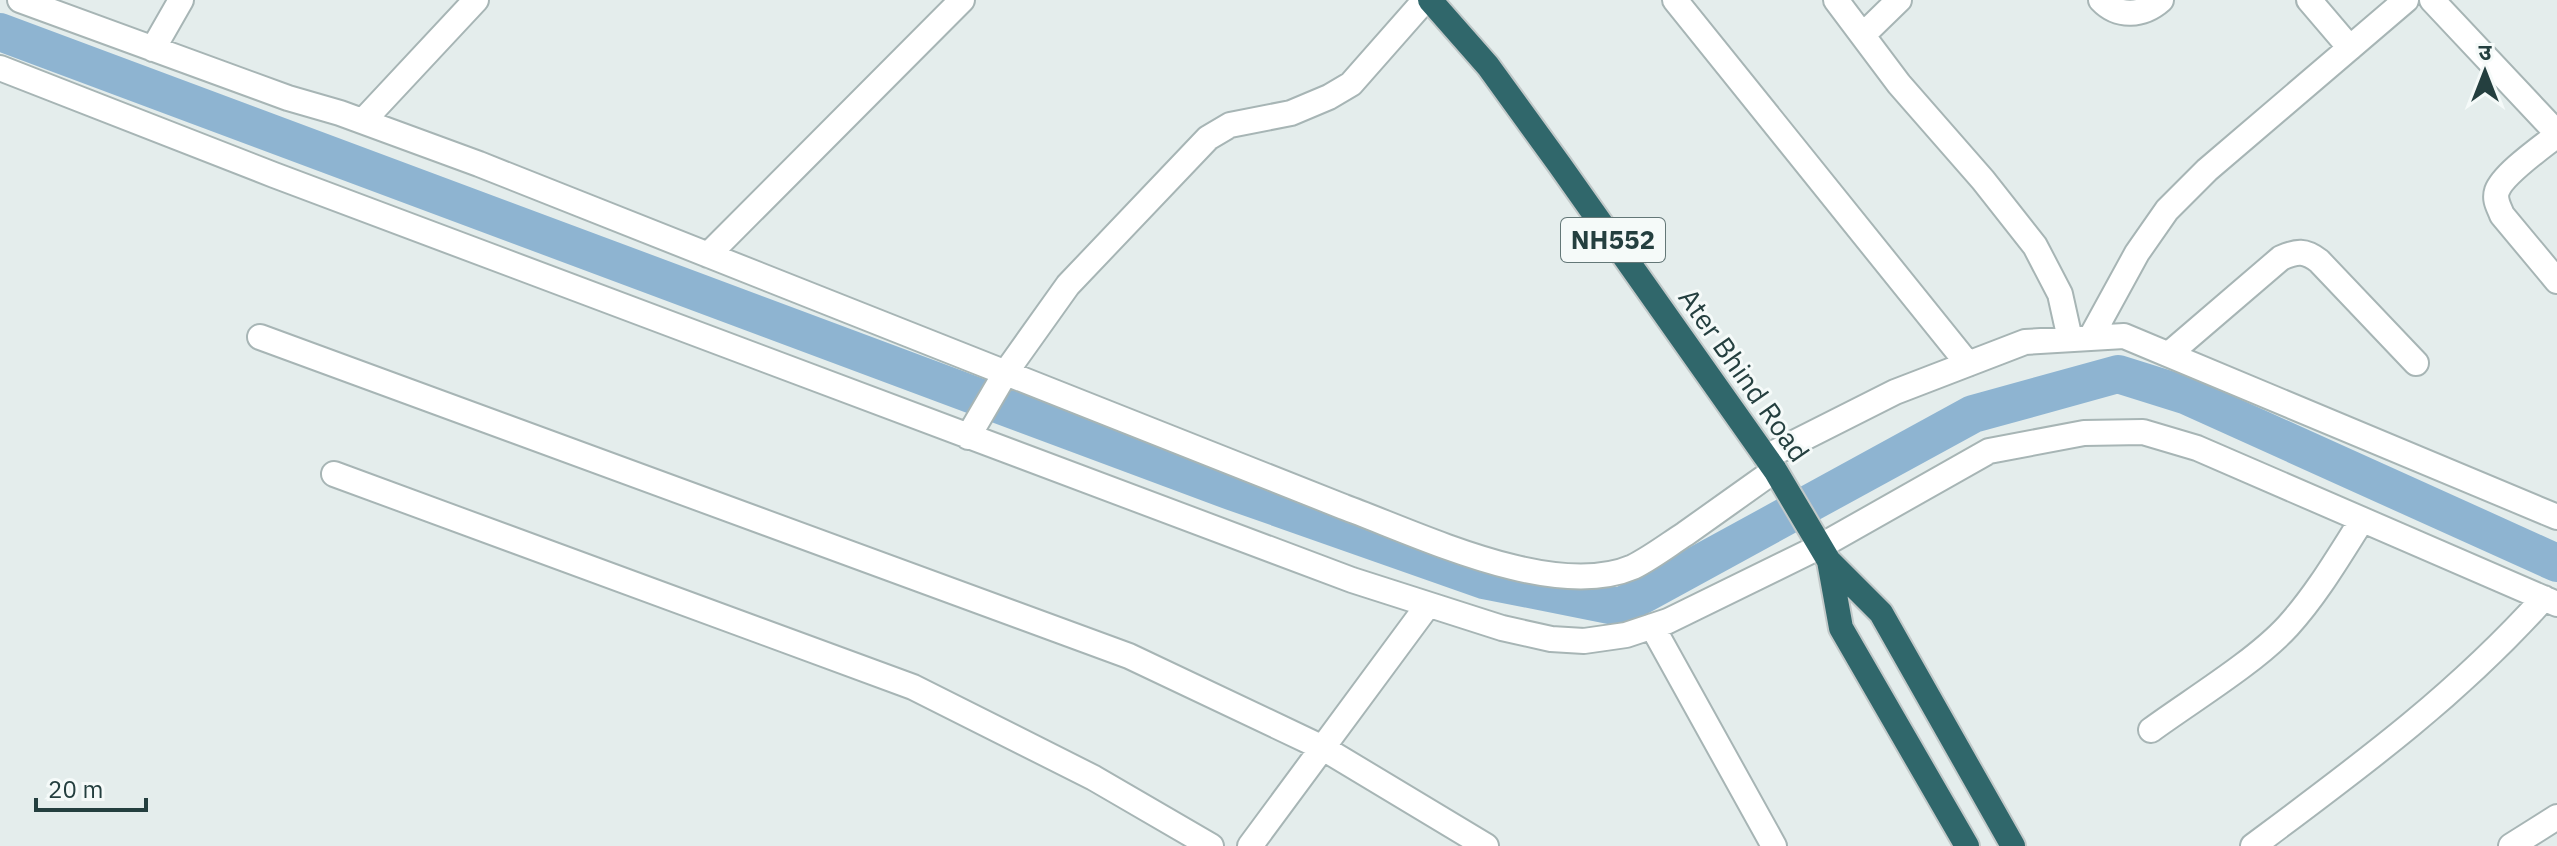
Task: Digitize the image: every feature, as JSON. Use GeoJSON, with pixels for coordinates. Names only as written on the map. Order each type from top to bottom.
{"type":"FeatureCollection","features":[{"type":"Feature","properties":{"kind":"highway","name":"Ater Bhind Road"},"geometry":{"type":"LineString","coordinates":[[1427,0],[1506,90],[1776,471],[1822,549],[1881,613],[2013,846]]}},
{"type":"Feature","properties":{"kind":"highway","name":"Ater Bhind Road"},"geometry":{"type":"LineString","coordinates":[[1822,549],[1841,628],[1967,846]]}},
{"type":"Feature","properties":{"kind":"street"},"geometry":{"type":"LineString","coordinates":[[20,0],[479,164],[1455,549],[1510,566],[1574,577],[1600,577],[1632,567],[1659,552],[1895,392],[2025,342],[2081,338],[2124,336],[2557,517]]}},
{"type":"Feature","properties":{"kind":"street"},"geometry":{"type":"LineString","coordinates":[[153,49],[181,0]]}},
{"type":"Feature","properties":{"kind":"street"},"geometry":{"type":"LineString","coordinates":[[363,121],[476,0]]}},
{"type":"Feature","properties":{"kind":"street"},"geometry":{"type":"LineString","coordinates":[[708,255],[962,0]]}},
{"type":"Feature","properties":{"kind":"street"},"geometry":{"type":"LineString","coordinates":[[968,437],[1006,372],[1068,285],[1208,138],[1230,125],[1291,113],[1351,84],[1427,0]]}},
{"type":"Feature","properties":{"kind":"street"},"geometry":{"type":"LineString","coordinates":[[1675,0],[1968,364]]}},
{"type":"Feature","properties":{"kind":"street"},"geometry":{"type":"LineString","coordinates":[[1836,0],[1899,84],[1983,180],[2035,246],[2081,338]]}},
{"type":"Feature","properties":{"kind":"street"},"geometry":{"type":"LineString","coordinates":[[1863,35],[1899,0]]}},
{"type":"Feature","properties":{"kind":"street"},"geometry":{"type":"LineString","coordinates":[[2101,0],[2110,9],[2124,13],[2143,12],[2161,0]]}},
{"type":"Feature","properties":{"kind":"street"},"geometry":{"type":"LineString","coordinates":[[2309,0],[2350,48]]}},
{"type":"Feature","properties":{"kind":"street"},"geometry":{"type":"LineString","coordinates":[[2081,338],[2167,210],[2207,170],[2406,0]]}},
{"type":"Feature","properties":{"kind":"street"},"geometry":{"type":"LineString","coordinates":[[2432,0],[2557,134],[2502,181],[2496,192],[2496,202],[2502,215],[2557,281]]}},
{"type":"Feature","properties":{"kind":"street"},"geometry":{"type":"LineString","coordinates":[[0,68],[274,175],[1352,580],[1502,628],[1551,639],[1584,641],[1626,635],[1668,621],[1822,549],[1989,451],[2084,433],[2143,432],[2197,448],[2550,601],[2457,688],[2394,740],[2253,846]]}},
{"type":"Feature","properties":{"kind":"street"},"geometry":{"type":"LineString","coordinates":[[2169,354],[2281,258],[2295,251],[2308,253],[2319,261],[2416,363]]}},
{"type":"Feature","properties":{"kind":"street"},"geometry":{"type":"LineString","coordinates":[[260,337],[1129,656],[1323,748],[1486,846]]}},
{"type":"Feature","properties":{"kind":"street"},"geometry":{"type":"LineString","coordinates":[[334,474],[913,687],[1094,778],[1211,846]]}},
{"type":"Feature","properties":{"kind":"street"},"geometry":{"type":"LineString","coordinates":[[2151,730],[2287,627],[2315,592],[2362,520]]}},
{"type":"Feature","properties":{"kind":"street"},"geometry":{"type":"LineString","coordinates":[[1250,846],[1428,605]]}},
{"type":"Feature","properties":{"kind":"street"},"geometry":{"type":"LineString","coordinates":[[1652,626],[1774,846]]}},
{"type":"Feature","properties":{"kind":"street"},"geometry":{"type":"LineString","coordinates":[[2511,846],[2557,817]]}},
{"type":"Feature","properties":{"kind":"waterway"},"geometry":{"type":"LineString","coordinates":[[0,32],[1228,490],[1484,580],[1620,607],[1973,414],[2118,374],[2185,395],[2557,563]]}}]}
